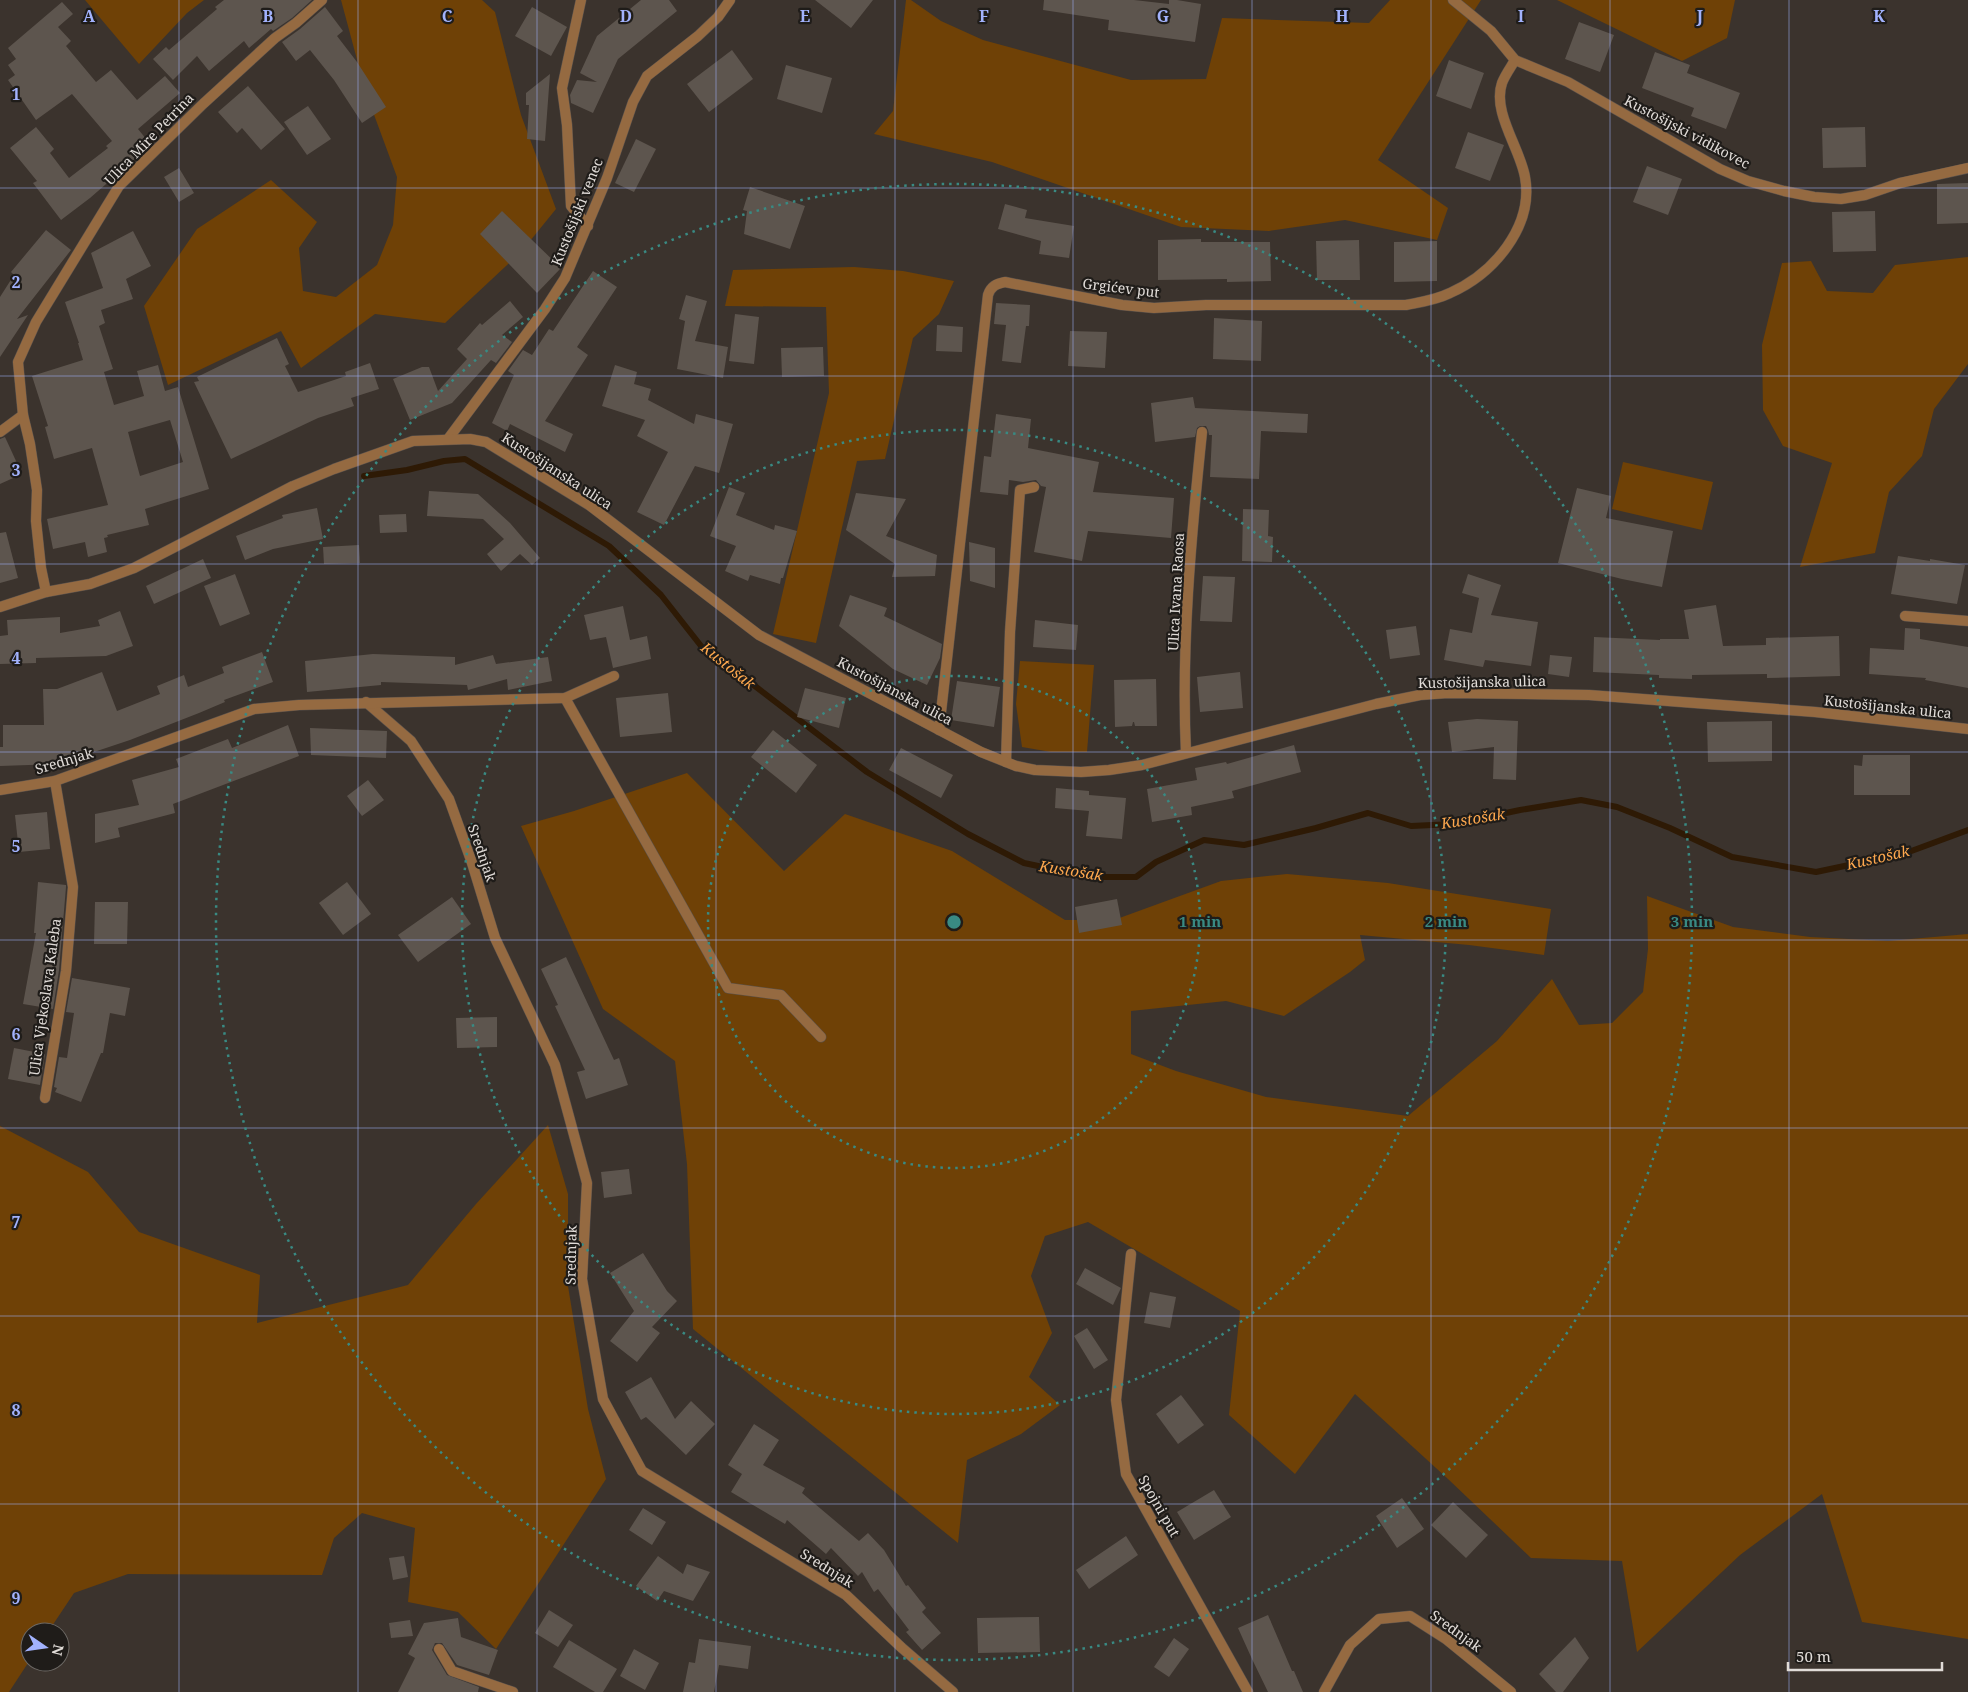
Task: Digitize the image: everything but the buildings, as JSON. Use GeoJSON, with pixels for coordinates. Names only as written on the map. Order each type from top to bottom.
{"type":"FeatureCollection","features":[{"type":"Feature","properties":{"kind":"street","name":"Ulica Mire Petrina"},"geometry":{"type":"LineString","coordinates":[[46,592],[41,568],[36,521],[37,490],[23,414],[18,362],[36,322],[119,186],[202,104],[275,38],[296,23],[322,0]]}},
{"type":"Feature","properties":{"kind":"street"},"geometry":{"type":"LineString","coordinates":[[581,0],[562,88],[567,125],[571,206],[588,226]]}},
{"type":"Feature","properties":{"kind":"street","name":"Kustošijski venec"},"geometry":{"type":"LineString","coordinates":[[448,439],[550,302],[565,278],[607,178],[633,102],[648,76],[698,36],[718,17],[730,0]]}},
{"type":"Feature","properties":{"kind":"street","name":"Kustošijski vidikovec"},"geometry":{"type":"LineString","coordinates":[[1453,0],[1491,31],[1515,60],[1568,82],[1720,169],[1748,181],[1784,191],[1841,200],[1865,195],[1900,183],[1968,168]]}},
{"type":"Feature","properties":{"kind":"street","name":"Grgićev put"},"geometry":{"type":"LineString","coordinates":[[939,730],[990,288],[1004,282],[1122,305],[1154,308],[1206,305],[1406,305],[1433,300],[1451,293],[1486,270],[1500,256],[1514,234],[1522,216],[1527,188],[1525,175],[1500,107],[1499,94],[1502,82],[1515,60]]}},
{"type":"Feature","properties":{"kind":"street"},"geometry":{"type":"LineString","coordinates":[[0,432],[23,414]]}},
{"type":"Feature","properties":{"kind":"street","name":"Ulica Ivana Raosa"},"geometry":{"type":"LineString","coordinates":[[1186,754],[1186,647],[1196,491],[1202,432]]}},
{"type":"Feature","properties":{"kind":"street","name":"Kustošijanska ulica"},"geometry":{"type":"LineString","coordinates":[[0,607],[46,592],[90,584],[134,568],[293,486],[334,469],[413,441],[470,439],[486,442],[589,506],[759,635],[980,752],[1035,770],[1081,772],[1142,765],[1376,704],[1420,695],[1448,693],[1589,695],[1815,712],[1968,729]]}},
{"type":"Feature","properties":{"kind":"street"},"geometry":{"type":"LineString","coordinates":[[1006,762],[1010,632],[1020,490],[1034,487]]}},
{"type":"Feature","properties":{"kind":"street"},"geometry":{"type":"LineString","coordinates":[[1904,616],[1968,620]]}},
{"type":"Feature","properties":{"kind":"street","name":"Srednjak"},"geometry":{"type":"LineString","coordinates":[[0,790],[55,781],[254,709],[366,702],[565,698],[614,676]]}},
{"type":"Feature","properties":{"kind":"street"},"geometry":{"type":"LineString","coordinates":[[565,698],[728,988],[781,995],[821,1037]]}},
{"type":"Feature","properties":{"kind":"street","name":"Srednjak"},"geometry":{"type":"LineString","coordinates":[[366,702],[411,741],[449,799],[472,862],[495,938],[555,1065],[587,1183],[582,1279],[603,1399],[642,1471],[846,1595],[902,1648],[953,1692]]}},
{"type":"Feature","properties":{"kind":"street","name":"Ulica Vjekoslava Kaleba"},"geometry":{"type":"LineString","coordinates":[[46,1098],[66,972],[73,887],[55,781]]}},
{"type":"Feature","properties":{"kind":"street","name":"Spojni put"},"geometry":{"type":"LineString","coordinates":[[1131,1254],[1116,1400],[1126,1474],[1248,1692]]}},
{"type":"Feature","properties":{"kind":"street","name":"Srednjak"},"geometry":{"type":"LineString","coordinates":[[1324,1692],[1350,1645],[1379,1619],[1410,1616],[1446,1639],[1511,1692]]}},
{"type":"Feature","properties":{"kind":"street"},"geometry":{"type":"LineString","coordinates":[[439,1649],[452,1671],[514,1692]]}},
{"type":"Feature","properties":{"kind":"shaded area"},"geometry":{"type":"Polygon","coordinates":[[[85,0],[204,0],[187,13],[139,64],[85,0]]]}},
{"type":"Feature","properties":{"kind":"shaded area"},"geometry":{"type":"Polygon","coordinates":[[[341,0],[482,0],[495,12],[521,115],[556,209],[521,252],[445,323],[375,314],[301,368],[281,331],[168,385],[144,306],[197,229],[271,180],[317,222],[299,248],[303,291],[336,297],[377,265],[393,225],[397,177],[366,93],[341,0]]]}},
{"type":"Feature","properties":{"kind":"shaded area"},"geometry":{"type":"Polygon","coordinates":[[[906,0],[911,0],[941,21],[983,40],[1131,80],[1206,79],[1222,18],[1369,23],[1390,0],[1481,0],[1378,160],[1448,208],[1437,240],[1345,220],[1269,231],[1181,227],[992,162],[874,134],[893,111],[906,0]]]}},
{"type":"Feature","properties":{"kind":"shaded area"},"geometry":{"type":"Polygon","coordinates":[[[1557,0],[1735,0],[1727,38],[1682,61],[1557,0]]]}},
{"type":"Feature","properties":{"kind":"shaded area"},"geometry":{"type":"Polygon","coordinates":[[[1968,257],[1968,364],[1934,409],[1922,456],[1889,492],[1875,553],[1800,567],[1832,463],[1783,446],[1763,410],[1762,345],[1782,263],[1811,261],[1827,291],[1873,293],[1895,265],[1968,257]]]}},
{"type":"Feature","properties":{"kind":"shaded area"},"geometry":{"type":"Polygon","coordinates":[[[854,267],[903,271],[954,281],[939,314],[913,338],[885,459],[857,461],[816,643],[773,634],[829,393],[826,307],[725,306],[733,270],[854,267]]]}},
{"type":"Feature","properties":{"kind":"shaded area"},"geometry":{"type":"Polygon","coordinates":[[[1623,462],[1713,482],[1702,530],[1612,509],[1623,462]]]}},
{"type":"Feature","properties":{"kind":"shaded area"},"geometry":{"type":"Polygon","coordinates":[[[1020,661],[1094,665],[1087,752],[1051,752],[1022,747],[1016,704],[1020,661]]]}},
{"type":"Feature","properties":{"kind":"shaded area"},"geometry":{"type":"Polygon","coordinates":[[[687,773],[784,871],[845,814],[952,851],[1065,920],[1114,920],[1221,881],[1287,874],[1388,883],[1551,909],[1544,955],[1469,945],[1360,935],[1365,960],[1284,1016],[1226,1001],[1131,1011],[1131,1054],[1176,1071],[1266,1097],[1408,1116],[1497,1041],[1552,979],[1579,1025],[1612,1023],[1643,992],[1648,949],[1647,896],[1733,927],[1810,937],[1888,941],[1968,934],[1968,1639],[1862,1622],[1822,1494],[1740,1555],[1637,1652],[1622,1561],[1531,1558],[1355,1394],[1295,1474],[1229,1415],[1240,1311],[1088,1222],[1045,1236],[1031,1276],[1052,1333],[1029,1377],[1060,1405],[1021,1434],[967,1460],[958,1543],[693,1329],[687,1164],[675,1061],[603,1009],[521,826],[574,811],[687,773]]]}},
{"type":"Feature","properties":{"kind":"shaded area"},"geometry":{"type":"Polygon","coordinates":[[[548,1125],[568,1194],[568,1286],[588,1409],[606,1479],[496,1649],[458,1612],[408,1602],[415,1528],[362,1513],[334,1538],[322,1575],[128,1574],[74,1593],[55,1622],[20,1622],[20,1672],[22,1672],[9,1692],[0,1692],[0,1126],[88,1172],[139,1232],[260,1275],[257,1323],[408,1285],[476,1204],[548,1125]]]}},
{"type":"Feature","properties":{"kind":"waterway","name":"Kustošak"},"geometry":{"type":"LineString","coordinates":[[364,476],[407,470],[444,461],[465,459],[609,546],[661,595],[705,651],[751,683],[867,772],[968,834],[1024,863],[1090,877],[1136,877],[1156,862],[1204,840],[1244,845],[1316,828],[1368,813],[1411,826],[1454,824],[1520,810],[1581,800],[1617,807],[1670,828],[1732,857],[1816,872],[1906,853],[1968,830]]}}]}
